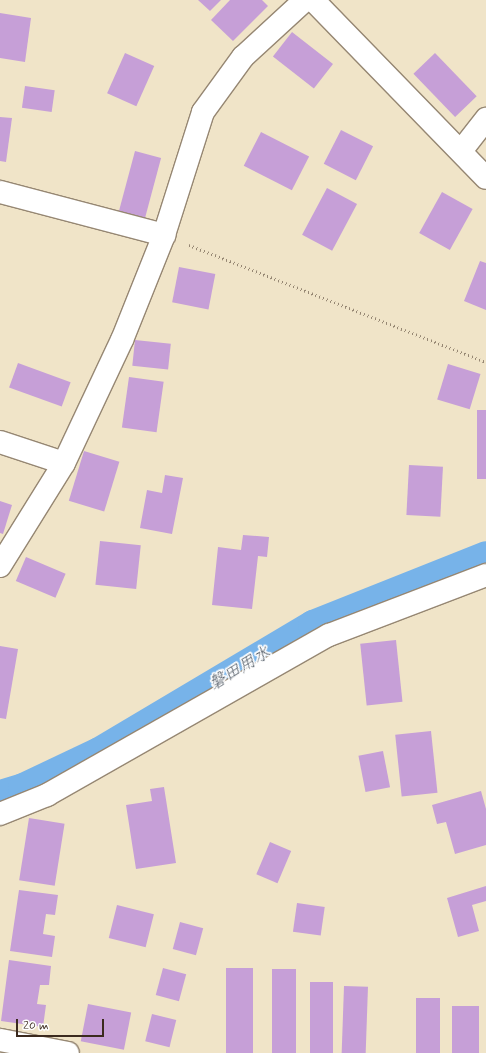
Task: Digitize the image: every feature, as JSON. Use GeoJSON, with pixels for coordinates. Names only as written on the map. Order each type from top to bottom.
{"type":"FeatureCollection","features":[{"type":"Feature","properties":{"kind":"street"},"geometry":{"type":"LineString","coordinates":[[0,566],[64,464],[122,340],[164,235],[203,112],[243,57],[305,0]]}},
{"type":"Feature","properties":{"kind":"street"},"geometry":{"type":"LineString","coordinates":[[313,0],[486,178]]}},
{"type":"Feature","properties":{"kind":"street"},"geometry":{"type":"LineString","coordinates":[[460,151],[486,119]]}},
{"type":"Feature","properties":{"kind":"street"},"geometry":{"type":"LineString","coordinates":[[0,192],[164,235]]}},
{"type":"Feature","properties":{"kind":"street"},"geometry":{"type":"LineString","coordinates":[[0,442],[64,464]]}},
{"type":"Feature","properties":{"kind":"street"},"geometry":{"type":"LineString","coordinates":[[0,814],[47,795],[329,635],[486,575]]}},
{"type":"Feature","properties":{"kind":"street"},"geometry":{"type":"LineString","coordinates":[[0,1040],[68,1053]]}},
{"type":"Feature","properties":{"kind":"path"},"geometry":{"type":"LineString","coordinates":[[164,235],[486,362]]}},
{"type":"Feature","properties":{"kind":"building"},"geometry":{"type":"Polygon","coordinates":[[[198,0],[221,0],[210,11],[198,0]]]}},
{"type":"Feature","properties":{"kind":"building"},"geometry":{"type":"Polygon","coordinates":[[[230,0],[262,0],[268,6],[233,41],[211,20],[230,0]]]}},
{"type":"Feature","properties":{"kind":"building"},"geometry":{"type":"Polygon","coordinates":[[[0,13],[31,18],[25,62],[0,58],[0,13]]]}},
{"type":"Feature","properties":{"kind":"building"},"geometry":{"type":"Polygon","coordinates":[[[292,32],[333,64],[314,88],[273,56],[292,32]]]}},
{"type":"Feature","properties":{"kind":"building"},"geometry":{"type":"Polygon","coordinates":[[[125,53],[154,66],[136,106],[107,93],[125,53]]]}},
{"type":"Feature","properties":{"kind":"building"},"geometry":{"type":"Polygon","coordinates":[[[435,53],[477,96],[455,117],[413,74],[435,53]]]}},
{"type":"Feature","properties":{"kind":"building"},"geometry":{"type":"Polygon","coordinates":[[[25,86],[55,90],[52,112],[22,108],[25,86]]]}},
{"type":"Feature","properties":{"kind":"building"},"geometry":{"type":"Polygon","coordinates":[[[0,117],[12,118],[6,162],[0,161],[0,117]]]}},
{"type":"Feature","properties":{"kind":"building"},"geometry":{"type":"Polygon","coordinates":[[[341,130],[373,146],[356,180],[324,164],[341,130]]]}},
{"type":"Feature","properties":{"kind":"building"},"geometry":{"type":"Polygon","coordinates":[[[261,132],[309,157],[292,190],[244,166],[261,132]]]}},
{"type":"Feature","properties":{"kind":"building"},"geometry":{"type":"Polygon","coordinates":[[[135,151],[161,158],[145,218],[119,211],[135,151]]]}},
{"type":"Feature","properties":{"kind":"building"},"geometry":{"type":"Polygon","coordinates":[[[327,188],[357,204],[332,251],[302,235],[327,188]]]}},
{"type":"Feature","properties":{"kind":"building"},"geometry":{"type":"Polygon","coordinates":[[[442,192],[473,209],[450,250],[419,233],[442,192]]]}},
{"type":"Feature","properties":{"kind":"building"},"geometry":{"type":"Polygon","coordinates":[[[480,261],[486,263],[486,310],[464,301],[480,261]]]}},
{"type":"Feature","properties":{"kind":"building"},"geometry":{"type":"Polygon","coordinates":[[[179,267],[215,274],[208,309],[172,302],[179,267]]]}},
{"type":"Feature","properties":{"kind":"building"},"geometry":{"type":"Polygon","coordinates":[[[135,340],[171,344],[168,370],[132,366],[135,340]]]}},
{"type":"Feature","properties":{"kind":"building"},"geometry":{"type":"Polygon","coordinates":[[[18,363],[71,382],[62,407],[9,387],[18,363]]]}},
{"type":"Feature","properties":{"kind":"building"},"geometry":{"type":"Polygon","coordinates":[[[448,364],[481,374],[470,409],[437,399],[448,364]]]}},
{"type":"Feature","properties":{"kind":"building"},"geometry":{"type":"Polygon","coordinates":[[[129,377],[164,382],[157,432],[122,428],[129,377]]]}},
{"type":"Feature","properties":{"kind":"building"},"geometry":{"type":"Polygon","coordinates":[[[477,410],[486,410],[486,479],[477,479],[477,410]]]}},
{"type":"Feature","properties":{"kind":"building"},"geometry":{"type":"Polygon","coordinates":[[[84,451],[119,462],[104,512],[69,501],[84,451]]]}},
{"type":"Feature","properties":{"kind":"building"},"geometry":{"type":"Polygon","coordinates":[[[409,465],[443,467],[440,517],[406,515],[409,465]]]}},
{"type":"Feature","properties":{"kind":"building"},"geometry":{"type":"Polygon","coordinates":[[[165,475],[183,478],[172,534],[140,528],[147,490],[162,493],[165,475]]]}},
{"type":"Feature","properties":{"kind":"building"},"geometry":{"type":"Polygon","coordinates":[[[0,501],[12,505],[3,534],[0,533],[0,501]]]}},
{"type":"Feature","properties":{"kind":"building"},"geometry":{"type":"Polygon","coordinates":[[[243,535],[269,537],[267,557],[258,556],[252,609],[212,605],[218,547],[241,550],[243,535]]]}},
{"type":"Feature","properties":{"kind":"building"},"geometry":{"type":"Polygon","coordinates":[[[100,541],[141,545],[136,589],[95,585],[100,541]]]}},
{"type":"Feature","properties":{"kind":"building"},"geometry":{"type":"Polygon","coordinates":[[[26,557],[66,574],[55,598],[16,581],[26,557]]]}},
{"type":"Feature","properties":{"kind":"building"},"geometry":{"type":"Polygon","coordinates":[[[396,640],[402,702],[367,705],[360,644],[396,640]]]}},
{"type":"Feature","properties":{"kind":"building"},"geometry":{"type":"Polygon","coordinates":[[[0,646],[18,649],[6,719],[0,718],[0,646]]]}},
{"type":"Feature","properties":{"kind":"building"},"geometry":{"type":"Polygon","coordinates":[[[431,731],[437,793],[402,796],[395,735],[431,731]]]}},
{"type":"Feature","properties":{"kind":"building"},"geometry":{"type":"Polygon","coordinates":[[[383,751],[390,787],[366,792],[358,756],[383,751]]]}},
{"type":"Feature","properties":{"kind":"building"},"geometry":{"type":"Polygon","coordinates":[[[164,787],[176,863],[136,869],[126,805],[152,801],[150,789],[164,787]]]}},
{"type":"Feature","properties":{"kind":"building"},"geometry":{"type":"Polygon","coordinates":[[[481,791],[486,809],[486,845],[455,854],[446,822],[437,824],[432,805],[481,791]]]}},
{"type":"Feature","properties":{"kind":"building"},"geometry":{"type":"Polygon","coordinates":[[[29,818],[65,824],[55,886],[19,880],[29,818]]]}},
{"type":"Feature","properties":{"kind":"building"},"geometry":{"type":"Polygon","coordinates":[[[270,842],[291,851],[277,883],[256,874],[270,842]]]}},
{"type":"Feature","properties":{"kind":"building"},"geometry":{"type":"Polygon","coordinates":[[[486,886],[486,901],[472,905],[479,931],[458,937],[447,898],[486,886]]]}},
{"type":"Feature","properties":{"kind":"building"},"geometry":{"type":"Polygon","coordinates":[[[19,890],[58,895],[55,915],[46,914],[43,934],[55,936],[52,957],[10,951],[19,890]]]}},
{"type":"Feature","properties":{"kind":"building"},"geometry":{"type":"Polygon","coordinates":[[[297,903],[325,907],[321,936],[293,932],[297,903]]]}},
{"type":"Feature","properties":{"kind":"building"},"geometry":{"type":"Polygon","coordinates":[[[117,905],[154,914],[146,947],[109,938],[117,905]]]}},
{"type":"Feature","properties":{"kind":"building"},"geometry":{"type":"Polygon","coordinates":[[[180,922],[203,928],[196,955],[173,949],[180,922]]]}},
{"type":"Feature","properties":{"kind":"building"},"geometry":{"type":"Polygon","coordinates":[[[9,960],[51,966],[49,985],[40,985],[37,1004],[46,1005],[43,1027],[1,1021],[9,960]]]}},
{"type":"Feature","properties":{"kind":"building"},"geometry":{"type":"Polygon","coordinates":[[[163,968],[186,974],[179,1001],[156,995],[163,968]]]}},
{"type":"Feature","properties":{"kind":"building"},"geometry":{"type":"Polygon","coordinates":[[[226,968],[253,968],[253,1053],[226,1053],[226,968]]]}},
{"type":"Feature","properties":{"kind":"building"},"geometry":{"type":"Polygon","coordinates":[[[272,969],[296,969],[296,1053],[272,1053],[272,969]]]}},
{"type":"Feature","properties":{"kind":"building"},"geometry":{"type":"Polygon","coordinates":[[[310,982],[333,982],[333,1053],[310,1053],[310,982]]]}},
{"type":"Feature","properties":{"kind":"building"},"geometry":{"type":"Polygon","coordinates":[[[344,986],[368,987],[366,1053],[342,1053],[344,986]]]}},
{"type":"Feature","properties":{"kind":"building"},"geometry":{"type":"Polygon","coordinates":[[[416,998],[440,998],[440,1053],[416,1053],[416,998]]]}},
{"type":"Feature","properties":{"kind":"building"},"geometry":{"type":"Polygon","coordinates":[[[88,1004],[131,1012],[124,1050],[81,1041],[88,1004]]]}},
{"type":"Feature","properties":{"kind":"building"},"geometry":{"type":"Polygon","coordinates":[[[452,1006],[479,1006],[479,1053],[452,1053],[452,1006]]]}},
{"type":"Feature","properties":{"kind":"building"},"geometry":{"type":"Polygon","coordinates":[[[152,1014],[176,1020],[169,1047],[145,1041],[152,1014]]]}},
{"type":"Feature","properties":{"kind":"waterway","name":"磐田用水"},"geometry":{"type":"LineString","coordinates":[[0,795],[23,788],[99,752],[313,625],[486,556]]}}]}
